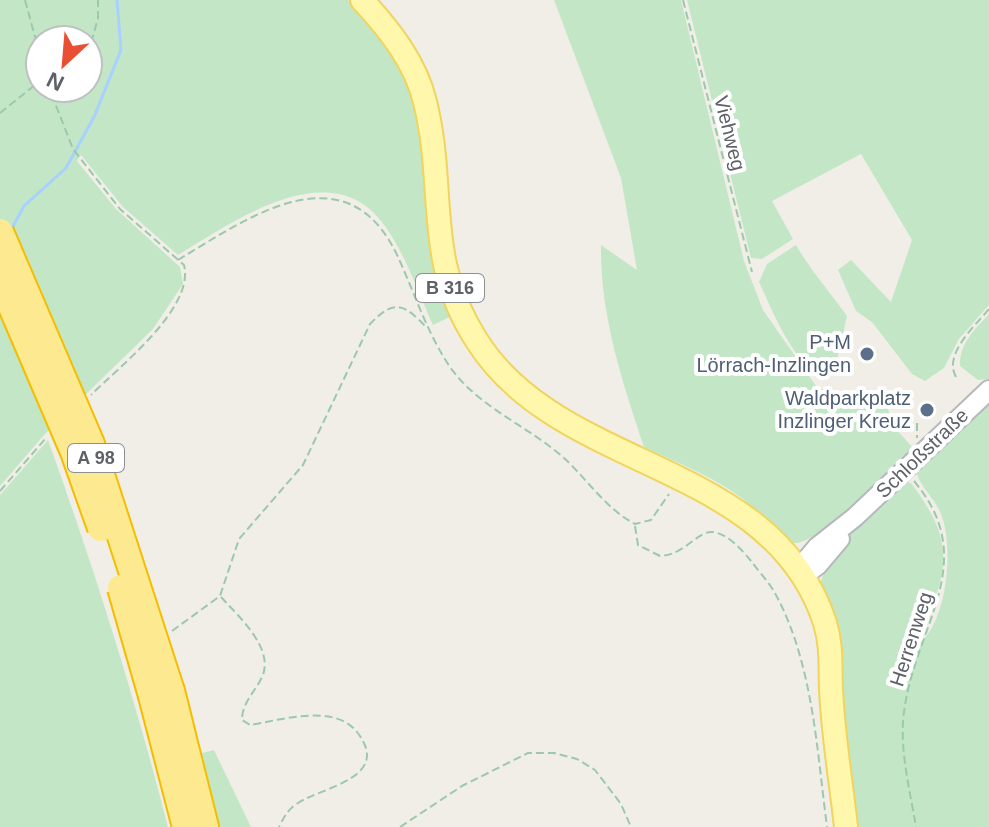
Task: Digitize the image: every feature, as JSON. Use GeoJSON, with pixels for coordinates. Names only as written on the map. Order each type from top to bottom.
{"type":"FeatureCollection","features":[{"type":"Feature","properties":{"kind":"highway","name":"A 98"},"geometry":{"type":"LineString","coordinates":[[0,232],[91,444],[162,693],[205,827]]}},
{"type":"Feature","properties":{"kind":"highway","name":"A 98"},"geometry":{"type":"LineString","coordinates":[[0,279],[74,452],[162,693],[186,827]]}},
{"type":"Feature","properties":{"kind":"main road","name":"B 316"},"geometry":{"type":"LineString","coordinates":[[362,0],[400,47],[425,100],[441,257],[461,313],[494,366],[534,404],[567,424],[681,476],[718,498],[778,547],[812,593],[828,632],[832,655],[831,686],[846,827]]}},
{"type":"Feature","properties":{"kind":"main road","name":"B 316"},"geometry":{"type":"LineString","coordinates":[[756,528],[766,550],[802,601],[831,686]]}},
{"type":"Feature","properties":{"kind":"main road"},"geometry":{"type":"LineString","coordinates":[[802,577],[802,601]]}},
{"type":"Feature","properties":{"kind":"street","name":"Schloßstraße"},"geometry":{"type":"LineString","coordinates":[[802,577],[806,560],[817,547],[855,517],[989,390]]}},
{"type":"Feature","properties":{"kind":"street","name":"Schloßstraße"},"geometry":{"type":"LineString","coordinates":[[802,577],[818,565],[855,517]]}},
{"type":"Feature","properties":{"kind":"street"},"geometry":{"type":"LineString","coordinates":[[778,547],[793,551],[817,547]]}},
{"type":"Feature","properties":{"kind":"path"},"geometry":{"type":"LineString","coordinates":[[25,0],[32,24]]}},
{"type":"Feature","properties":{"kind":"path"},"geometry":{"type":"LineString","coordinates":[[96,24],[98,0]]}},
{"type":"Feature","properties":{"kind":"path","name":"Viehweg"},"geometry":{"type":"LineString","coordinates":[[683,0],[752,272]]}},
{"type":"Feature","properties":{"kind":"path"},"geometry":{"type":"LineString","coordinates":[[0,113],[24,94]]}},
{"type":"Feature","properties":{"kind":"path"},"geometry":{"type":"LineString","coordinates":[[55,104],[73,149],[120,209],[184,265],[187,276],[179,300],[155,332],[88,397]]}},
{"type":"Feature","properties":{"kind":"path"},"geometry":{"type":"LineString","coordinates":[[178,260],[256,213],[294,199],[324,198],[351,204],[382,227],[428,329],[452,369],[490,405],[562,457],[622,517],[635,524],[651,520],[681,476]]}},
{"type":"Feature","properties":{"kind":"path"},"geometry":{"type":"LineString","coordinates":[[170,632],[220,596],[239,539],[303,465],[370,324],[389,307],[400,306],[412,312],[428,329]]}},
{"type":"Feature","properties":{"kind":"path"},"geometry":{"type":"LineString","coordinates":[[956,377],[952,370],[954,360],[964,338],[989,309]]}},
{"type":"Feature","properties":{"kind":"path"},"geometry":{"type":"LineString","coordinates":[[0,491],[51,434]]}},
{"type":"Feature","properties":{"kind":"path","name":"Herrenweg"},"geometry":{"type":"LineString","coordinates":[[905,470],[937,515],[946,556],[945,576],[923,635],[901,732],[916,827]]}},
{"type":"Feature","properties":{"kind":"path"},"geometry":{"type":"LineString","coordinates":[[635,524],[638,545],[660,556],[686,549],[699,535],[711,531],[725,537],[745,553],[776,593],[792,631],[804,673],[827,827]]}},
{"type":"Feature","properties":{"kind":"path"},"geometry":{"type":"LineString","coordinates":[[220,596],[254,633],[263,654],[264,676],[247,699],[242,720],[250,725],[287,716],[335,718],[349,723],[366,748],[366,761],[347,783],[300,801],[288,810],[279,827]]}},
{"type":"Feature","properties":{"kind":"path"},"geometry":{"type":"LineString","coordinates":[[400,827],[462,786],[528,753],[554,753],[577,759],[595,770],[621,804],[631,827]]}},
{"type":"Feature","properties":{"kind":"green space"},"geometry":{"type":"Polygon","coordinates":[[[0,0],[348,0],[380,32],[400,64],[415,100],[456,314],[433,325],[392,238],[385,226],[363,204],[338,194],[311,193],[282,200],[254,211],[178,255],[123,207],[81,155],[77,161],[116,209],[180,267],[183,284],[153,329],[45,434],[0,486],[0,0]]]}},
{"type":"Feature","properties":{"kind":"green space"},"geometry":{"type":"Polygon","coordinates":[[[554,0],[681,0],[744,261],[763,310],[816,386],[850,401],[885,400],[894,427],[915,450],[837,520],[805,541],[787,541],[773,531],[749,504],[720,483],[644,447],[614,348],[604,297],[601,245],[637,270],[621,178],[554,0]]]}},
{"type":"Feature","properties":{"kind":"green space"},"geometry":{"type":"Polygon","coordinates":[[[687,0],[989,0],[989,305],[959,339],[944,368],[925,381],[912,374],[872,322],[856,311],[838,270],[851,260],[891,302],[912,240],[861,154],[772,201],[793,239],[762,259],[751,258],[687,0]]]}},
{"type":"Feature","properties":{"kind":"green space"},"geometry":{"type":"Polygon","coordinates":[[[796,245],[847,316],[837,360],[826,377],[814,371],[794,350],[759,282],[767,264],[796,245]]]}},
{"type":"Feature","properties":{"kind":"green space"},"geometry":{"type":"Polygon","coordinates":[[[989,314],[989,379],[978,380],[960,366],[960,358],[969,337],[989,314]]]}},
{"type":"Feature","properties":{"kind":"green space"},"geometry":{"type":"Polygon","coordinates":[[[989,399],[989,827],[855,827],[820,584],[834,555],[854,528],[903,482],[911,483],[930,511],[941,537],[943,551],[940,581],[917,645],[927,635],[942,603],[947,545],[941,514],[920,482],[916,470],[989,399]]]}},
{"type":"Feature","properties":{"kind":"green space"},"geometry":{"type":"Polygon","coordinates":[[[48,440],[112,632],[168,827],[0,827],[0,495],[48,440]]]}},
{"type":"Feature","properties":{"kind":"green space"},"geometry":{"type":"Polygon","coordinates":[[[214,750],[251,827],[219,827],[202,753],[214,750]]]}},
{"type":"Feature","properties":{"kind":"waterway"},"geometry":{"type":"LineString","coordinates":[[11,230],[24,206],[66,168],[94,117],[121,50],[117,0]]}},
{"type":"Feature","properties":{"kind":"place","name":"P+M Lörrach-Inzlingen"},"geometry":{"type":"Point","coordinates":[867,354]}},
{"type":"Feature","properties":{"kind":"place","name":"Waldparkplatz Inzlinger Kreuz"},"geometry":{"type":"Point","coordinates":[927,410]}}]}
